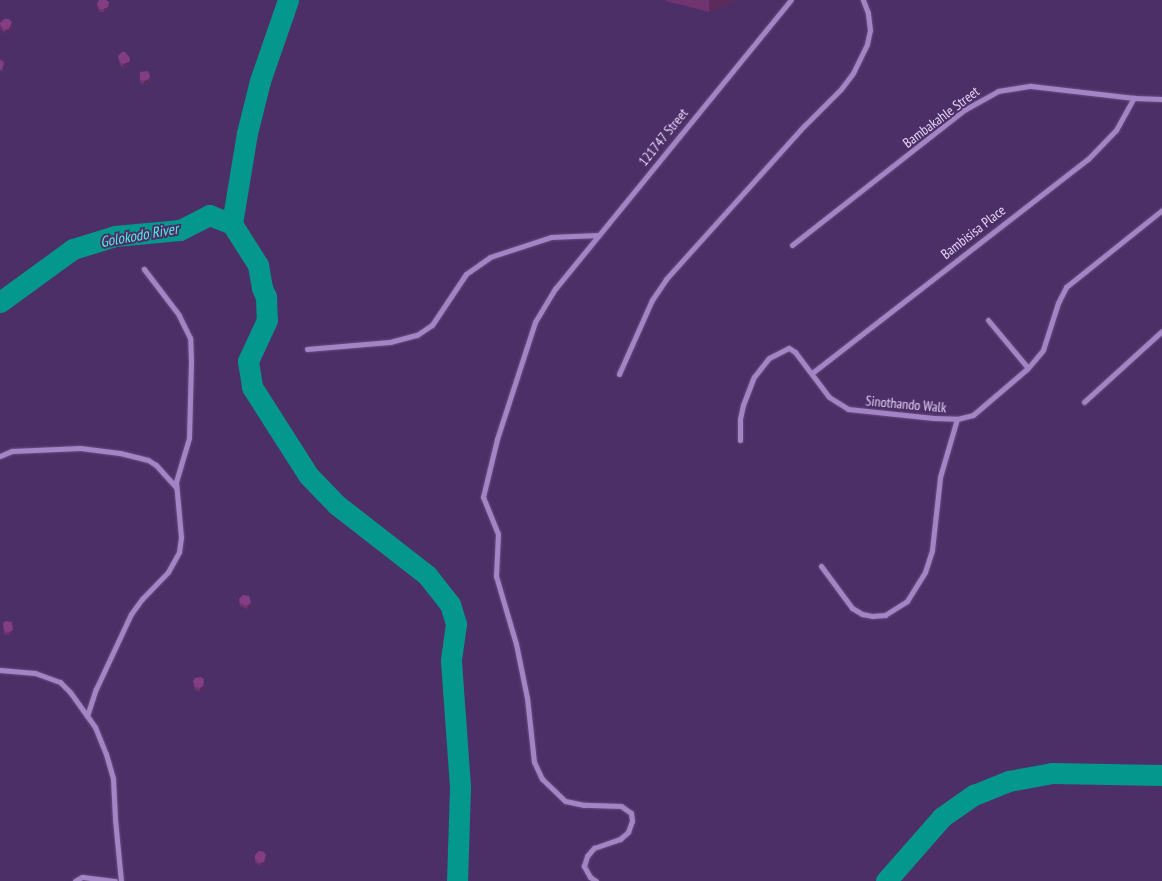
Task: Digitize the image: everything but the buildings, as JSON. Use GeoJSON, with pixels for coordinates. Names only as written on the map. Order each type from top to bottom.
{"type":"FeatureCollection","features":[{"type":"Feature","properties":{"kind":"street","name":"121747 Street"},"geometry":{"type":"LineString","coordinates":[[596,881],[590,877],[584,866],[587,856],[594,848],[620,839],[628,832],[632,821],[631,813],[621,806],[584,805],[565,801],[542,779],[534,762],[527,698],[516,644],[496,576],[498,534],[483,497],[497,439],[535,322],[555,289],[791,0]]}},
{"type":"Feature","properties":{"kind":"street"},"geometry":{"type":"LineString","coordinates":[[619,374],[652,300],[666,278],[804,126],[841,89],[853,73],[867,44],[870,30],[864,0]]}},
{"type":"Feature","properties":{"kind":"street","name":"Bambakahle Street"},"geometry":{"type":"LineString","coordinates":[[792,245],[964,110],[998,91],[1018,86],[1031,86],[1134,98],[1162,99]]}},
{"type":"Feature","properties":{"kind":"street","name":"Bambisisa Place"},"geometry":{"type":"LineString","coordinates":[[812,373],[1088,159],[1116,130],[1134,98]]}},
{"type":"Feature","properties":{"kind":"street","name":"Sinothando Walk"},"geometry":{"type":"LineString","coordinates":[[740,440],[742,405],[758,369],[784,349],[792,349],[834,401],[848,409],[897,416],[966,418],[981,409],[1028,368],[1043,350],[1058,303],[1066,287],[1162,210]]}},
{"type":"Feature","properties":{"kind":"street"},"geometry":{"type":"LineString","coordinates":[[307,349],[390,342],[417,335],[432,325],[466,274],[490,256],[551,237],[598,235]]}},
{"type":"Feature","properties":{"kind":"street"},"geometry":{"type":"LineString","coordinates":[[87,716],[96,689],[131,614],[176,561],[181,537],[176,487],[178,471],[189,438],[190,338],[179,315],[144,269]]}},
{"type":"Feature","properties":{"kind":"street"},"geometry":{"type":"LineString","coordinates":[[988,320],[1028,368]]}},
{"type":"Feature","properties":{"kind":"street"},"geometry":{"type":"LineString","coordinates":[[1084,402],[1162,331]]}},
{"type":"Feature","properties":{"kind":"street"},"geometry":{"type":"LineString","coordinates":[[821,566],[852,608],[862,614],[872,616],[885,615],[907,601],[925,572],[932,550],[940,477],[957,419]]}},
{"type":"Feature","properties":{"kind":"street"},"geometry":{"type":"LineString","coordinates":[[0,456],[12,452],[80,448],[120,454],[148,460],[156,465],[176,487]]}},
{"type":"Feature","properties":{"kind":"street"},"geometry":{"type":"LineString","coordinates":[[0,670],[35,673],[60,682],[95,727],[112,773],[121,881]]}},
{"type":"Feature","properties":{"kind":"street"},"geometry":{"type":"LineString","coordinates":[[76,881],[82,878],[114,881]]}},
{"type":"Feature","properties":{"kind":"waterway"},"geometry":{"type":"LineString","coordinates":[[288,0],[260,81],[247,133],[232,224],[258,265],[262,288],[266,297],[267,320],[248,361],[252,387],[308,475],[337,505],[427,575],[450,604],[456,624],[451,661],[460,787],[457,881]]}},
{"type":"Feature","properties":{"kind":"waterway","name":"Golokodo River"},"geometry":{"type":"LineString","coordinates":[[0,302],[73,249],[115,236],[180,230],[209,215],[232,224]]}},
{"type":"Feature","properties":{"kind":"waterway"},"geometry":{"type":"LineString","coordinates":[[886,881],[942,817],[974,795],[1009,781],[1052,773],[1162,775]]}}]}
